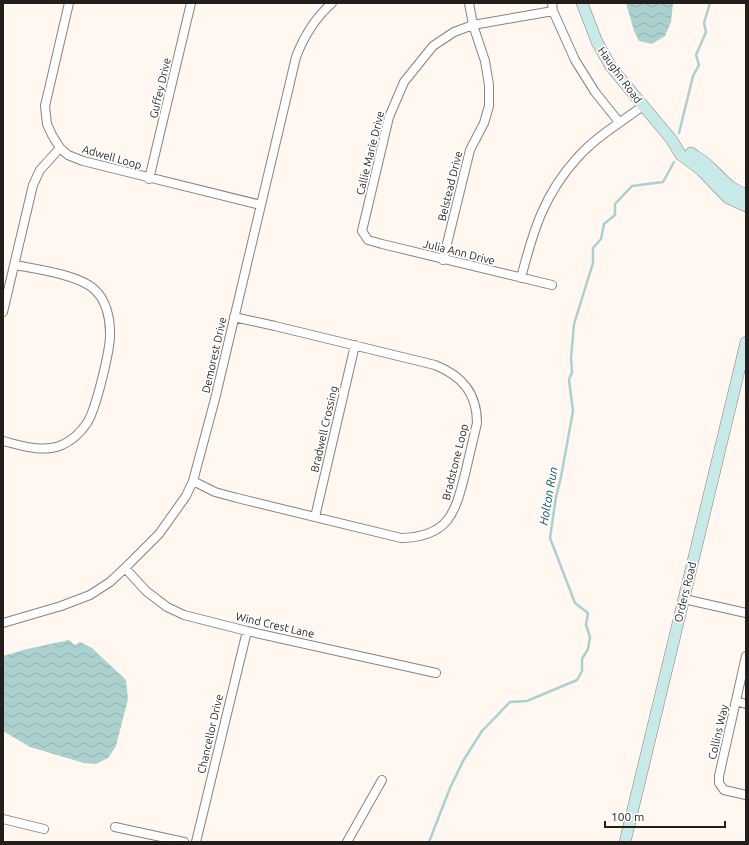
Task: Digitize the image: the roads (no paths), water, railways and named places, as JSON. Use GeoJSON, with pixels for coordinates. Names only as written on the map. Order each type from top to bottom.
{"type":"FeatureCollection","features":[{"type":"Feature","properties":{"kind":"street","name":"Adwell Loop"},"geometry":{"type":"LineString","coordinates":[[69,3],[45,106],[47,124],[60,148],[68,155],[83,161],[261,205]]}},
{"type":"Feature","properties":{"kind":"street","name":"Guffey Drive"},"geometry":{"type":"LineString","coordinates":[[149,178],[191,3]]}},
{"type":"Feature","properties":{"kind":"street","name":"Demorest Drive"},"geometry":{"type":"LineString","coordinates":[[3,623],[61,606],[90,595],[110,582],[159,534],[186,496],[193,482],[215,399],[292,72],[301,43],[316,20],[332,3]]}},
{"type":"Feature","properties":{"kind":"street","name":"Belstead Drive"},"geometry":{"type":"LineString","coordinates":[[443,260],[470,150],[484,123],[489,106],[490,85],[469,3]]}},
{"type":"Feature","properties":{"kind":"street","name":"Haughn Road"},"geometry":{"type":"LineString","coordinates":[[582,3],[591,30],[611,67],[671,139],[680,155],[711,179],[728,198],[746,206]]}},
{"type":"Feature","properties":{"kind":"street"},"geometry":{"type":"LineString","coordinates":[[552,7],[575,60],[596,92],[619,122]]}},
{"type":"Feature","properties":{"kind":"street","name":"Callie Marie Drive"},"geometry":{"type":"LineString","coordinates":[[364,236],[362,231],[389,117],[404,82],[433,46],[454,32],[474,25],[552,7]]}},
{"type":"Feature","properties":{"kind":"street"},"geometry":{"type":"LineString","coordinates":[[521,278],[531,239],[543,208],[560,180],[578,157],[619,122],[642,106]]}},
{"type":"Feature","properties":{"kind":"street","name":"Haughn Road"},"geometry":{"type":"LineString","coordinates":[[671,139],[710,167],[727,185],[746,194]]}},
{"type":"Feature","properties":{"kind":"street"},"geometry":{"type":"LineString","coordinates":[[3,312],[33,185],[40,170],[60,148]]}},
{"type":"Feature","properties":{"kind":"street","name":"Julia Ann Drive"},"geometry":{"type":"LineString","coordinates":[[364,236],[368,240],[443,260],[552,286]]}},
{"type":"Feature","properties":{"kind":"street"},"geometry":{"type":"LineString","coordinates":[[3,441],[32,448],[51,448],[62,445],[81,431],[88,422],[94,405],[110,333],[109,319],[104,301],[96,290],[87,283],[14,264]]}},
{"type":"Feature","properties":{"kind":"street","name":"Bradstone Loop"},"geometry":{"type":"LineString","coordinates":[[193,482],[215,492],[401,538],[414,538],[433,532],[446,523],[458,502],[475,431],[477,414],[471,393],[456,376],[435,365],[234,317]]}},
{"type":"Feature","properties":{"kind":"street","name":"Orders Road"},"geometry":{"type":"LineString","coordinates":[[625,842],[746,342]]}},
{"type":"Feature","properties":{"kind":"street","name":"Bradwell Crossing"},"geometry":{"type":"LineString","coordinates":[[315,517],[355,345]]}},
{"type":"Feature","properties":{"kind":"street","name":"Wind Crest Lane"},"geometry":{"type":"LineString","coordinates":[[125,568],[146,591],[167,606],[184,615],[247,631],[436,673]]}},
{"type":"Feature","properties":{"kind":"street"},"geometry":{"type":"LineString","coordinates":[[684,599],[746,613]]}},
{"type":"Feature","properties":{"kind":"street","name":"Chancellor Drive"},"geometry":{"type":"LineString","coordinates":[[196,842],[247,631]]}},
{"type":"Feature","properties":{"kind":"street","name":"Collins Way"},"geometry":{"type":"LineString","coordinates":[[746,656],[719,776],[719,783],[724,790],[746,794]]}},
{"type":"Feature","properties":{"kind":"street"},"geometry":{"type":"LineString","coordinates":[[736,701],[746,704]]}},
{"type":"Feature","properties":{"kind":"street"},"geometry":{"type":"LineString","coordinates":[[347,842],[382,780]]}},
{"type":"Feature","properties":{"kind":"street"},"geometry":{"type":"LineString","coordinates":[[3,819],[44,829]]}},
{"type":"Feature","properties":{"kind":"street"},"geometry":{"type":"LineString","coordinates":[[116,827],[184,842]]}},
{"type":"Feature","properties":{"kind":"water"},"geometry":{"type":"Polygon","coordinates":[[[626,3],[673,3],[671,22],[665,36],[652,44],[639,41],[634,31],[626,3]]]}},
{"type":"Feature","properties":{"kind":"water"},"geometry":{"type":"Polygon","coordinates":[[[69,640],[75,645],[80,642],[92,648],[126,680],[128,699],[116,746],[108,758],[96,764],[84,763],[30,747],[3,731],[3,656],[69,640]]]}},
{"type":"Feature","properties":{"kind":"waterway","name":"Holton Run"},"geometry":{"type":"LineString","coordinates":[[679,133],[693,76],[699,65],[696,55],[706,32],[704,23],[710,3]]}},
{"type":"Feature","properties":{"kind":"waterway","name":"Holton Run"},"geometry":{"type":"LineString","coordinates":[[429,842],[450,788],[463,761],[482,731],[510,702],[527,701],[577,680],[582,671],[582,659],[588,649],[590,637],[586,625],[588,613],[575,603],[550,538],[556,497],[573,411],[569,380],[572,372],[571,358],[574,324],[593,263],[593,248],[601,239],[604,224],[615,215],[615,204],[632,186],[663,182],[674,162]]}}]}
